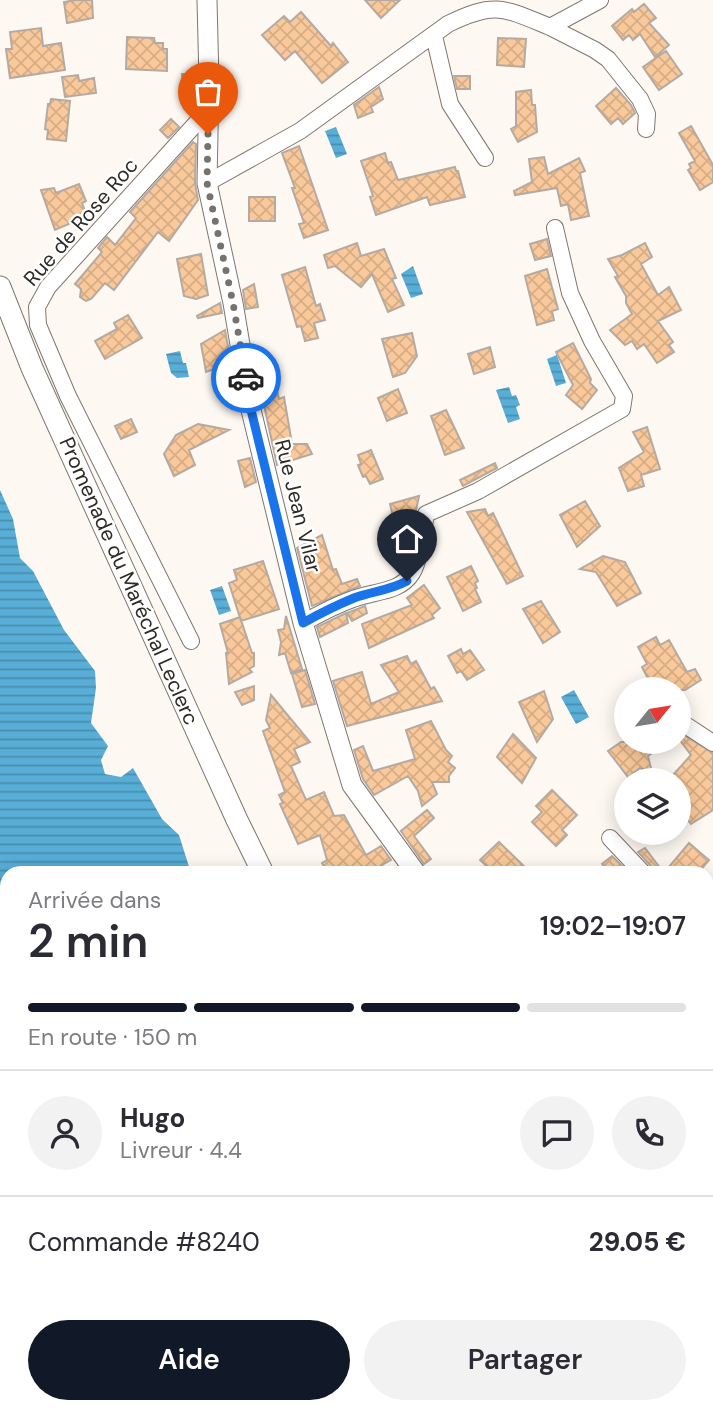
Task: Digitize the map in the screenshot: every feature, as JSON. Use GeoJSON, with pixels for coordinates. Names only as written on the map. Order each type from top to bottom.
{"type":"FeatureCollection","features":[{"type":"Feature","properties":{"kind":"main road","name":"Promenade du Maréchal Leclerc"},"geometry":{"type":"LineString","coordinates":[[0,288],[58,401],[237,820],[260,866]]}},
{"type":"Feature","properties":{"kind":"street","name":"Rue Jean Vilar"},"geometry":{"type":"LineString","coordinates":[[207,0],[207,183],[233,303],[251,410],[303,623],[352,785],[409,866]]}},
{"type":"Feature","properties":{"kind":"street"},"geometry":{"type":"LineString","coordinates":[[550,27],[600,0]]}},
{"type":"Feature","properties":{"kind":"street"},"geometry":{"type":"LineString","coordinates":[[207,183],[300,131],[448,24],[473,12],[493,8],[520,14],[550,27],[608,59],[640,99],[647,114],[646,130]]}},
{"type":"Feature","properties":{"kind":"street"},"geometry":{"type":"LineString","coordinates":[[434,36],[450,104],[485,158]]}},
{"type":"Feature","properties":{"kind":"street","name":"Rue de Rose Roc"},"geometry":{"type":"LineString","coordinates":[[58,401],[38,325],[37,307],[48,287],[208,109]]}},
{"type":"Feature","properties":{"kind":"street"},"geometry":{"type":"LineString","coordinates":[[303,623],[354,598],[389,590],[407,581],[414,571],[426,514],[478,491],[622,409],[624,396],[592,341],[569,293],[555,228]]}},
{"type":"Feature","properties":{"kind":"street"},"geometry":{"type":"LineString","coordinates":[[58,401],[191,641]]}},
{"type":"Feature","properties":{"kind":"street"},"geometry":{"type":"LineString","coordinates":[[691,729],[713,743]]}},
{"type":"Feature","properties":{"kind":"street"},"geometry":{"type":"LineString","coordinates":[[610,838],[636,866]]}},
{"type":"Feature","properties":{"kind":"water"},"geometry":{"type":"Polygon","coordinates":[[[336,127],[347,154],[336,158],[325,131],[336,127]]]}},
{"type":"Feature","properties":{"kind":"water"},"geometry":{"type":"Polygon","coordinates":[[[413,266],[423,294],[411,298],[401,274],[413,266]]]}},
{"type":"Feature","properties":{"kind":"water"},"geometry":{"type":"Polygon","coordinates":[[[180,351],[189,377],[177,378],[171,373],[166,354],[180,351]]]}},
{"type":"Feature","properties":{"kind":"water"},"geometry":{"type":"Polygon","coordinates":[[[557,355],[566,383],[556,386],[547,359],[557,355]]]}},
{"type":"Feature","properties":{"kind":"water"},"geometry":{"type":"Polygon","coordinates":[[[509,387],[512,396],[516,395],[520,405],[516,407],[520,419],[508,423],[496,390],[509,387]]]}},
{"type":"Feature","properties":{"kind":"water"},"geometry":{"type":"Polygon","coordinates":[[[0,490],[13,519],[20,558],[33,571],[64,630],[95,671],[96,688],[91,723],[108,746],[101,760],[105,774],[121,777],[133,768],[162,819],[179,835],[189,866],[0,866],[0,490]]]}},
{"type":"Feature","properties":{"kind":"water"},"geometry":{"type":"Polygon","coordinates":[[[222,586],[231,611],[219,615],[210,590],[222,586]]]}},
{"type":"Feature","properties":{"kind":"water"},"geometry":{"type":"Polygon","coordinates":[[[574,690],[589,717],[576,724],[561,697],[574,690]]]}},
{"type":"Feature","properties":{"kind":"building"},"geometry":{"type":"Polygon","coordinates":[[[92,0],[93,18],[67,23],[64,2],[92,0]]]}},
{"type":"Feature","properties":{"kind":"building"},"geometry":{"type":"Polygon","coordinates":[[[365,0],[400,0],[381,18],[365,0]]]}},
{"type":"Feature","properties":{"kind":"building"},"geometry":{"type":"Polygon","coordinates":[[[644,4],[656,18],[649,23],[669,45],[655,57],[640,34],[633,40],[629,35],[623,40],[612,26],[632,9],[634,12],[644,4]]]}},
{"type":"Feature","properties":{"kind":"building"},"geometry":{"type":"Polygon","coordinates":[[[301,12],[348,62],[322,83],[295,51],[285,60],[262,35],[284,16],[290,22],[301,12]]]}},
{"type":"Feature","properties":{"kind":"building"},"geometry":{"type":"Polygon","coordinates":[[[41,28],[43,46],[61,43],[65,70],[10,78],[6,49],[12,49],[10,32],[41,28]]]}},
{"type":"Feature","properties":{"kind":"building"},"geometry":{"type":"Polygon","coordinates":[[[127,37],[154,38],[155,43],[163,43],[163,49],[167,49],[167,71],[126,69],[127,37]]]}},
{"type":"Feature","properties":{"kind":"building"},"geometry":{"type":"Polygon","coordinates":[[[498,38],[526,39],[524,67],[497,65],[498,38]]]}},
{"type":"Feature","properties":{"kind":"building"},"geometry":{"type":"Polygon","coordinates":[[[666,51],[682,74],[659,90],[643,67],[666,51]]]}},
{"type":"Feature","properties":{"kind":"building"},"geometry":{"type":"Polygon","coordinates":[[[182,74],[197,74],[196,95],[183,96],[182,74]]]}},
{"type":"Feature","properties":{"kind":"building"},"geometry":{"type":"Polygon","coordinates":[[[78,75],[79,81],[94,78],[96,93],[65,97],[62,77],[78,75]]]}},
{"type":"Feature","properties":{"kind":"building"},"geometry":{"type":"Polygon","coordinates":[[[454,76],[470,76],[470,89],[457,89],[454,76]]]}},
{"type":"Feature","properties":{"kind":"building"},"geometry":{"type":"Polygon","coordinates":[[[379,87],[383,99],[371,107],[373,112],[358,118],[354,105],[379,87]]]}},
{"type":"Feature","properties":{"kind":"building"},"geometry":{"type":"Polygon","coordinates":[[[616,88],[635,113],[623,124],[618,118],[611,124],[596,106],[616,88]]]}},
{"type":"Feature","properties":{"kind":"building"},"geometry":{"type":"Polygon","coordinates":[[[531,90],[537,132],[518,142],[511,129],[516,126],[516,92],[531,90]]]}},
{"type":"Feature","properties":{"kind":"building"},"geometry":{"type":"Polygon","coordinates":[[[51,99],[70,101],[66,141],[47,139],[48,130],[45,129],[51,99]]]}},
{"type":"Feature","properties":{"kind":"building"},"geometry":{"type":"Polygon","coordinates":[[[171,119],[179,127],[168,138],[160,130],[171,119]]]}},
{"type":"Feature","properties":{"kind":"building"},"geometry":{"type":"Polygon","coordinates":[[[691,126],[713,165],[713,182],[700,190],[688,170],[691,168],[689,164],[695,161],[679,133],[691,126]]]}},
{"type":"Feature","properties":{"kind":"building"},"geometry":{"type":"Polygon","coordinates":[[[193,142],[196,144],[195,183],[198,200],[169,241],[158,232],[114,290],[105,283],[91,299],[86,301],[80,297],[81,289],[75,284],[102,252],[98,248],[107,237],[115,245],[136,218],[130,212],[193,142]]]}},
{"type":"Feature","properties":{"kind":"building"},"geometry":{"type":"Polygon","coordinates":[[[299,146],[328,230],[304,238],[299,224],[304,223],[292,188],[295,188],[282,153],[299,146]]]}},
{"type":"Feature","properties":{"kind":"building"},"geometry":{"type":"Polygon","coordinates":[[[385,153],[398,180],[455,167],[465,197],[430,205],[427,197],[376,215],[370,197],[373,196],[361,161],[385,153]]]}},
{"type":"Feature","properties":{"kind":"building"},"geometry":{"type":"Polygon","coordinates":[[[544,157],[548,174],[579,158],[585,171],[580,173],[589,216],[571,220],[568,204],[561,206],[557,188],[515,195],[514,191],[532,182],[529,159],[544,157]]]}},
{"type":"Feature","properties":{"kind":"building"},"geometry":{"type":"Polygon","coordinates":[[[79,184],[86,201],[82,203],[87,216],[55,230],[41,190],[54,188],[56,193],[79,184]]]}},
{"type":"Feature","properties":{"kind":"building"},"geometry":{"type":"Polygon","coordinates":[[[249,197],[275,197],[275,221],[249,221],[249,197]]]}},
{"type":"Feature","properties":{"kind":"building"},"geometry":{"type":"Polygon","coordinates":[[[547,239],[551,256],[535,260],[530,244],[547,239]]]}},
{"type":"Feature","properties":{"kind":"building"},"geometry":{"type":"Polygon","coordinates":[[[357,243],[361,256],[384,249],[396,278],[392,279],[404,305],[388,312],[372,274],[361,287],[335,266],[328,268],[324,255],[357,243]]]}},
{"type":"Feature","properties":{"kind":"building"},"geometry":{"type":"Polygon","coordinates":[[[645,243],[652,257],[641,264],[658,295],[669,287],[681,310],[658,321],[673,342],[669,345],[674,352],[657,363],[644,344],[637,349],[632,341],[625,345],[610,330],[632,314],[615,277],[618,276],[608,259],[645,243]]]}},
{"type":"Feature","properties":{"kind":"building"},"geometry":{"type":"Polygon","coordinates":[[[201,254],[208,295],[196,299],[184,296],[177,259],[201,254]]]}},
{"type":"Feature","properties":{"kind":"building"},"geometry":{"type":"Polygon","coordinates":[[[305,267],[316,306],[320,304],[325,320],[314,323],[318,338],[305,341],[301,326],[297,327],[282,275],[305,267]]]}},
{"type":"Feature","properties":{"kind":"building"},"geometry":{"type":"Polygon","coordinates":[[[547,269],[558,309],[552,311],[554,320],[537,325],[525,276],[547,269]]]}},
{"type":"Feature","properties":{"kind":"building"},"geometry":{"type":"Polygon","coordinates":[[[254,284],[258,307],[246,309],[243,290],[254,284]]]}},
{"type":"Feature","properties":{"kind":"building"},"geometry":{"type":"Polygon","coordinates":[[[220,303],[222,313],[198,318],[197,316],[220,303]]]}},
{"type":"Feature","properties":{"kind":"building"},"geometry":{"type":"Polygon","coordinates":[[[128,315],[142,338],[105,359],[95,341],[117,329],[114,323],[128,315]]]}},
{"type":"Feature","properties":{"kind":"building"},"geometry":{"type":"Polygon","coordinates":[[[225,330],[231,363],[206,372],[201,344],[225,330]]]}},
{"type":"Feature","properties":{"kind":"building"},"geometry":{"type":"Polygon","coordinates":[[[412,333],[417,356],[405,373],[393,377],[382,339],[412,333]]]}},
{"type":"Feature","properties":{"kind":"building"},"geometry":{"type":"Polygon","coordinates":[[[573,343],[591,379],[590,383],[597,390],[582,409],[566,395],[573,385],[556,352],[573,343]]]}},
{"type":"Feature","properties":{"kind":"building"},"geometry":{"type":"Polygon","coordinates":[[[490,347],[495,367],[474,374],[468,354],[490,347]]]}},
{"type":"Feature","properties":{"kind":"building"},"geometry":{"type":"Polygon","coordinates":[[[274,378],[279,399],[284,397],[292,444],[307,444],[312,454],[277,465],[259,382],[274,378]]]}},
{"type":"Feature","properties":{"kind":"building"},"geometry":{"type":"Polygon","coordinates":[[[398,389],[407,413],[387,421],[378,398],[398,389]]]}},
{"type":"Feature","properties":{"kind":"building"},"geometry":{"type":"Polygon","coordinates":[[[446,410],[464,448],[445,455],[431,416],[446,410]]]}},
{"type":"Feature","properties":{"kind":"building"},"geometry":{"type":"Polygon","coordinates":[[[131,419],[137,432],[121,439],[115,426],[131,419]]]}},
{"type":"Feature","properties":{"kind":"building"},"geometry":{"type":"Polygon","coordinates":[[[198,424],[229,430],[189,450],[195,465],[174,476],[164,454],[176,435],[198,424]]]}},
{"type":"Feature","properties":{"kind":"building"},"geometry":{"type":"Polygon","coordinates":[[[647,427],[660,469],[641,475],[644,486],[628,491],[619,468],[644,452],[633,432],[647,427]]]}},
{"type":"Feature","properties":{"kind":"building"},"geometry":{"type":"Polygon","coordinates":[[[371,450],[383,479],[370,484],[366,476],[363,477],[358,465],[361,464],[358,455],[371,450]]]}},
{"type":"Feature","properties":{"kind":"building"},"geometry":{"type":"Polygon","coordinates":[[[250,458],[256,482],[245,487],[238,461],[250,458]]]}},
{"type":"Feature","properties":{"kind":"building"},"geometry":{"type":"Polygon","coordinates":[[[495,463],[497,468],[463,486],[460,480],[495,463]]]}},
{"type":"Feature","properties":{"kind":"building"},"geometry":{"type":"Polygon","coordinates":[[[419,496],[414,520],[396,530],[390,504],[419,496]]]}},
{"type":"Feature","properties":{"kind":"building"},"geometry":{"type":"Polygon","coordinates":[[[585,501],[600,526],[577,547],[560,515],[585,501]]]}},
{"type":"Feature","properties":{"kind":"building"},"geometry":{"type":"Polygon","coordinates":[[[485,509],[488,516],[493,513],[523,576],[507,584],[467,512],[485,509]]]}},
{"type":"Feature","properties":{"kind":"building"},"geometry":{"type":"Polygon","coordinates":[[[322,535],[333,570],[336,569],[342,584],[357,579],[360,586],[312,606],[297,548],[322,535]]]}},
{"type":"Feature","properties":{"kind":"building"},"geometry":{"type":"Polygon","coordinates":[[[603,556],[625,562],[641,593],[617,606],[596,572],[580,569],[603,556]]]}},
{"type":"Feature","properties":{"kind":"building"},"geometry":{"type":"Polygon","coordinates":[[[263,561],[279,609],[241,621],[229,583],[237,580],[234,570],[263,561]]]}},
{"type":"Feature","properties":{"kind":"building"},"geometry":{"type":"Polygon","coordinates":[[[471,566],[478,581],[475,583],[475,589],[481,602],[463,611],[447,577],[471,566]]]}},
{"type":"Feature","properties":{"kind":"building"},"geometry":{"type":"Polygon","coordinates":[[[424,585],[440,608],[432,615],[434,618],[369,648],[362,624],[412,605],[407,598],[424,585]]]}},
{"type":"Feature","properties":{"kind":"building"},"geometry":{"type":"Polygon","coordinates":[[[541,601],[560,632],[543,643],[523,609],[541,601]]]}},
{"type":"Feature","properties":{"kind":"building"},"geometry":{"type":"Polygon","coordinates":[[[365,606],[367,613],[352,621],[347,613],[365,606]]]}},
{"type":"Feature","properties":{"kind":"building"},"geometry":{"type":"Polygon","coordinates":[[[346,613],[348,623],[320,637],[317,627],[346,613]]]}},
{"type":"Feature","properties":{"kind":"building"},"geometry":{"type":"Polygon","coordinates":[[[286,616],[302,669],[291,673],[285,653],[279,655],[281,642],[278,630],[284,629],[286,616]]]}},
{"type":"Feature","properties":{"kind":"building"},"geometry":{"type":"Polygon","coordinates":[[[240,617],[254,653],[254,666],[249,669],[252,672],[229,684],[228,653],[220,624],[240,617]]]}},
{"type":"Feature","properties":{"kind":"building"},"geometry":{"type":"Polygon","coordinates":[[[656,637],[660,645],[669,640],[687,672],[695,669],[701,680],[691,686],[691,677],[647,677],[642,667],[647,664],[638,647],[656,637]]]}},
{"type":"Feature","properties":{"kind":"building"},"geometry":{"type":"Polygon","coordinates":[[[461,649],[463,654],[470,650],[484,670],[467,680],[461,671],[457,673],[448,656],[461,649]]]}},
{"type":"Feature","properties":{"kind":"building"},"geometry":{"type":"Polygon","coordinates":[[[407,656],[411,664],[416,661],[431,689],[434,687],[442,701],[347,726],[333,681],[362,672],[371,704],[399,692],[381,665],[407,656]]]}},
{"type":"Feature","properties":{"kind":"building"},"geometry":{"type":"Polygon","coordinates":[[[305,670],[315,704],[302,707],[292,674],[305,670]]]}},
{"type":"Feature","properties":{"kind":"building"},"geometry":{"type":"Polygon","coordinates":[[[254,686],[254,700],[242,705],[235,692],[254,686]]]}},
{"type":"Feature","properties":{"kind":"building"},"geometry":{"type":"Polygon","coordinates":[[[544,691],[553,719],[537,742],[519,702],[544,691]]]}},
{"type":"Feature","properties":{"kind":"building"},"geometry":{"type":"Polygon","coordinates":[[[271,695],[310,742],[294,749],[300,762],[291,766],[306,800],[324,792],[334,816],[344,815],[366,855],[381,846],[391,860],[382,866],[324,866],[322,863],[327,860],[320,835],[298,844],[280,804],[283,803],[279,795],[285,792],[263,731],[270,728],[266,720],[271,695]]]}},
{"type":"Feature","properties":{"kind":"building"},"geometry":{"type":"Polygon","coordinates":[[[431,721],[452,756],[448,762],[455,768],[449,776],[449,782],[432,782],[437,794],[422,806],[418,791],[408,776],[374,795],[363,779],[354,750],[363,746],[373,771],[415,759],[406,730],[431,721]]]}},
{"type":"Feature","properties":{"kind":"building"},"geometry":{"type":"Polygon","coordinates":[[[513,734],[536,758],[522,783],[497,757],[513,734]]]}},
{"type":"Feature","properties":{"kind":"building"},"geometry":{"type":"Polygon","coordinates":[[[691,739],[713,753],[713,810],[691,824],[691,768],[679,768],[691,755],[691,739]]]}},
{"type":"Feature","properties":{"kind":"building"},"geometry":{"type":"Polygon","coordinates":[[[614,747],[614,754],[651,754],[648,756],[651,768],[621,768],[608,751],[614,747]]]}},
{"type":"Feature","properties":{"kind":"building"},"geometry":{"type":"Polygon","coordinates":[[[552,790],[577,815],[562,830],[567,835],[556,846],[532,822],[542,812],[536,806],[552,790]]]}},
{"type":"Feature","properties":{"kind":"building"},"geometry":{"type":"Polygon","coordinates":[[[427,810],[434,818],[414,836],[431,859],[424,864],[401,831],[427,810]]]}},
{"type":"Feature","properties":{"kind":"building"},"geometry":{"type":"Polygon","coordinates":[[[499,842],[524,866],[486,866],[480,860],[499,842]]]}},
{"type":"Feature","properties":{"kind":"building"},"geometry":{"type":"Polygon","coordinates":[[[687,845],[691,845],[709,860],[704,866],[670,866],[687,845]]]}},
{"type":"Feature","properties":{"kind":"building"},"geometry":{"type":"Polygon","coordinates":[[[645,848],[659,866],[651,866],[638,852],[645,848]]]}},
{"type":"Feature","properties":{"kind":"building"},"geometry":{"type":"Polygon","coordinates":[[[612,856],[622,866],[604,866],[602,864],[612,856]]]}},
{"type":"Feature","properties":{"kind":"way so far"},"geometry":{"type":"LineString","coordinates":[[208,134],[207,183],[246,378]]}},
{"type":"Feature","properties":{"kind":"route"},"geometry":{"type":"LineString","coordinates":[[246,378],[251,410],[303,623],[354,598],[389,590],[407,581]]}}]}
